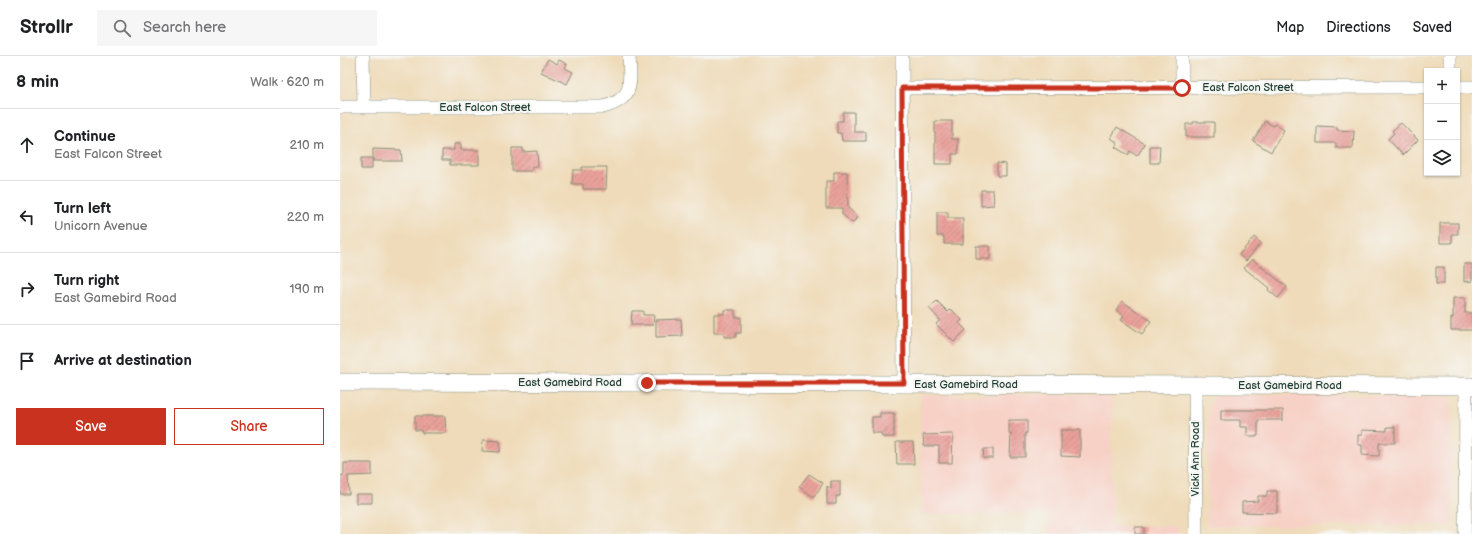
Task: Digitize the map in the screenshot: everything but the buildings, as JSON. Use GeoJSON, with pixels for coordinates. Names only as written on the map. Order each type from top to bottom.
{"type":"FeatureCollection","features":[{"type":"Feature","properties":{"kind":"main road","name":"East Gamebird Road"},"geometry":{"type":"LineString","coordinates":[[340,382],[1469,386]]}},
{"type":"Feature","properties":{"kind":"street"},"geometry":{"type":"LineString","coordinates":[[364,56],[364,106]]}},
{"type":"Feature","properties":{"kind":"street","name":"East Falcon Street"},"geometry":{"type":"LineString","coordinates":[[340,107],[603,107],[615,104],[626,94],[630,82],[629,56]]}},
{"type":"Feature","properties":{"kind":"street"},"geometry":{"type":"LineString","coordinates":[[902,56],[904,383]]}},
{"type":"Feature","properties":{"kind":"street"},"geometry":{"type":"LineString","coordinates":[[1182,56],[1182,88]]}},
{"type":"Feature","properties":{"kind":"street"},"geometry":{"type":"LineString","coordinates":[[1450,56],[1450,68]]}},
{"type":"Feature","properties":{"kind":"street","name":"East Falcon Street"},"geometry":{"type":"LineString","coordinates":[[902,88],[1424,87]]}},
{"type":"Feature","properties":{"kind":"street"},"geometry":{"type":"LineString","coordinates":[[1460,87],[1472,87]]}},
{"type":"Feature","properties":{"kind":"street","name":"Vicki Ann Road"},"geometry":{"type":"LineString","coordinates":[[1195,384],[1196,534]]}},
{"type":"Feature","properties":{"kind":"street"},"geometry":{"type":"LineString","coordinates":[[1466,534],[1469,386]]}},
{"type":"Feature","properties":{"kind":"shaded area"},"geometry":{"type":"Polygon","coordinates":[[[1112,394],[1112,526],[1178,526],[1178,534],[1049,534],[1049,513],[921,514],[920,395],[1112,394]]]}},
{"type":"Feature","properties":{"kind":"shaded area"},"geometry":{"type":"Polygon","coordinates":[[[1216,395],[1447,396],[1451,406],[1452,525],[1207,526],[1209,404],[1216,395]]]}},
{"type":"Feature","properties":{"kind":"route"},"geometry":{"type":"LineString","coordinates":[[647,383],[904,383],[902,88],[1182,88]]}}]}
